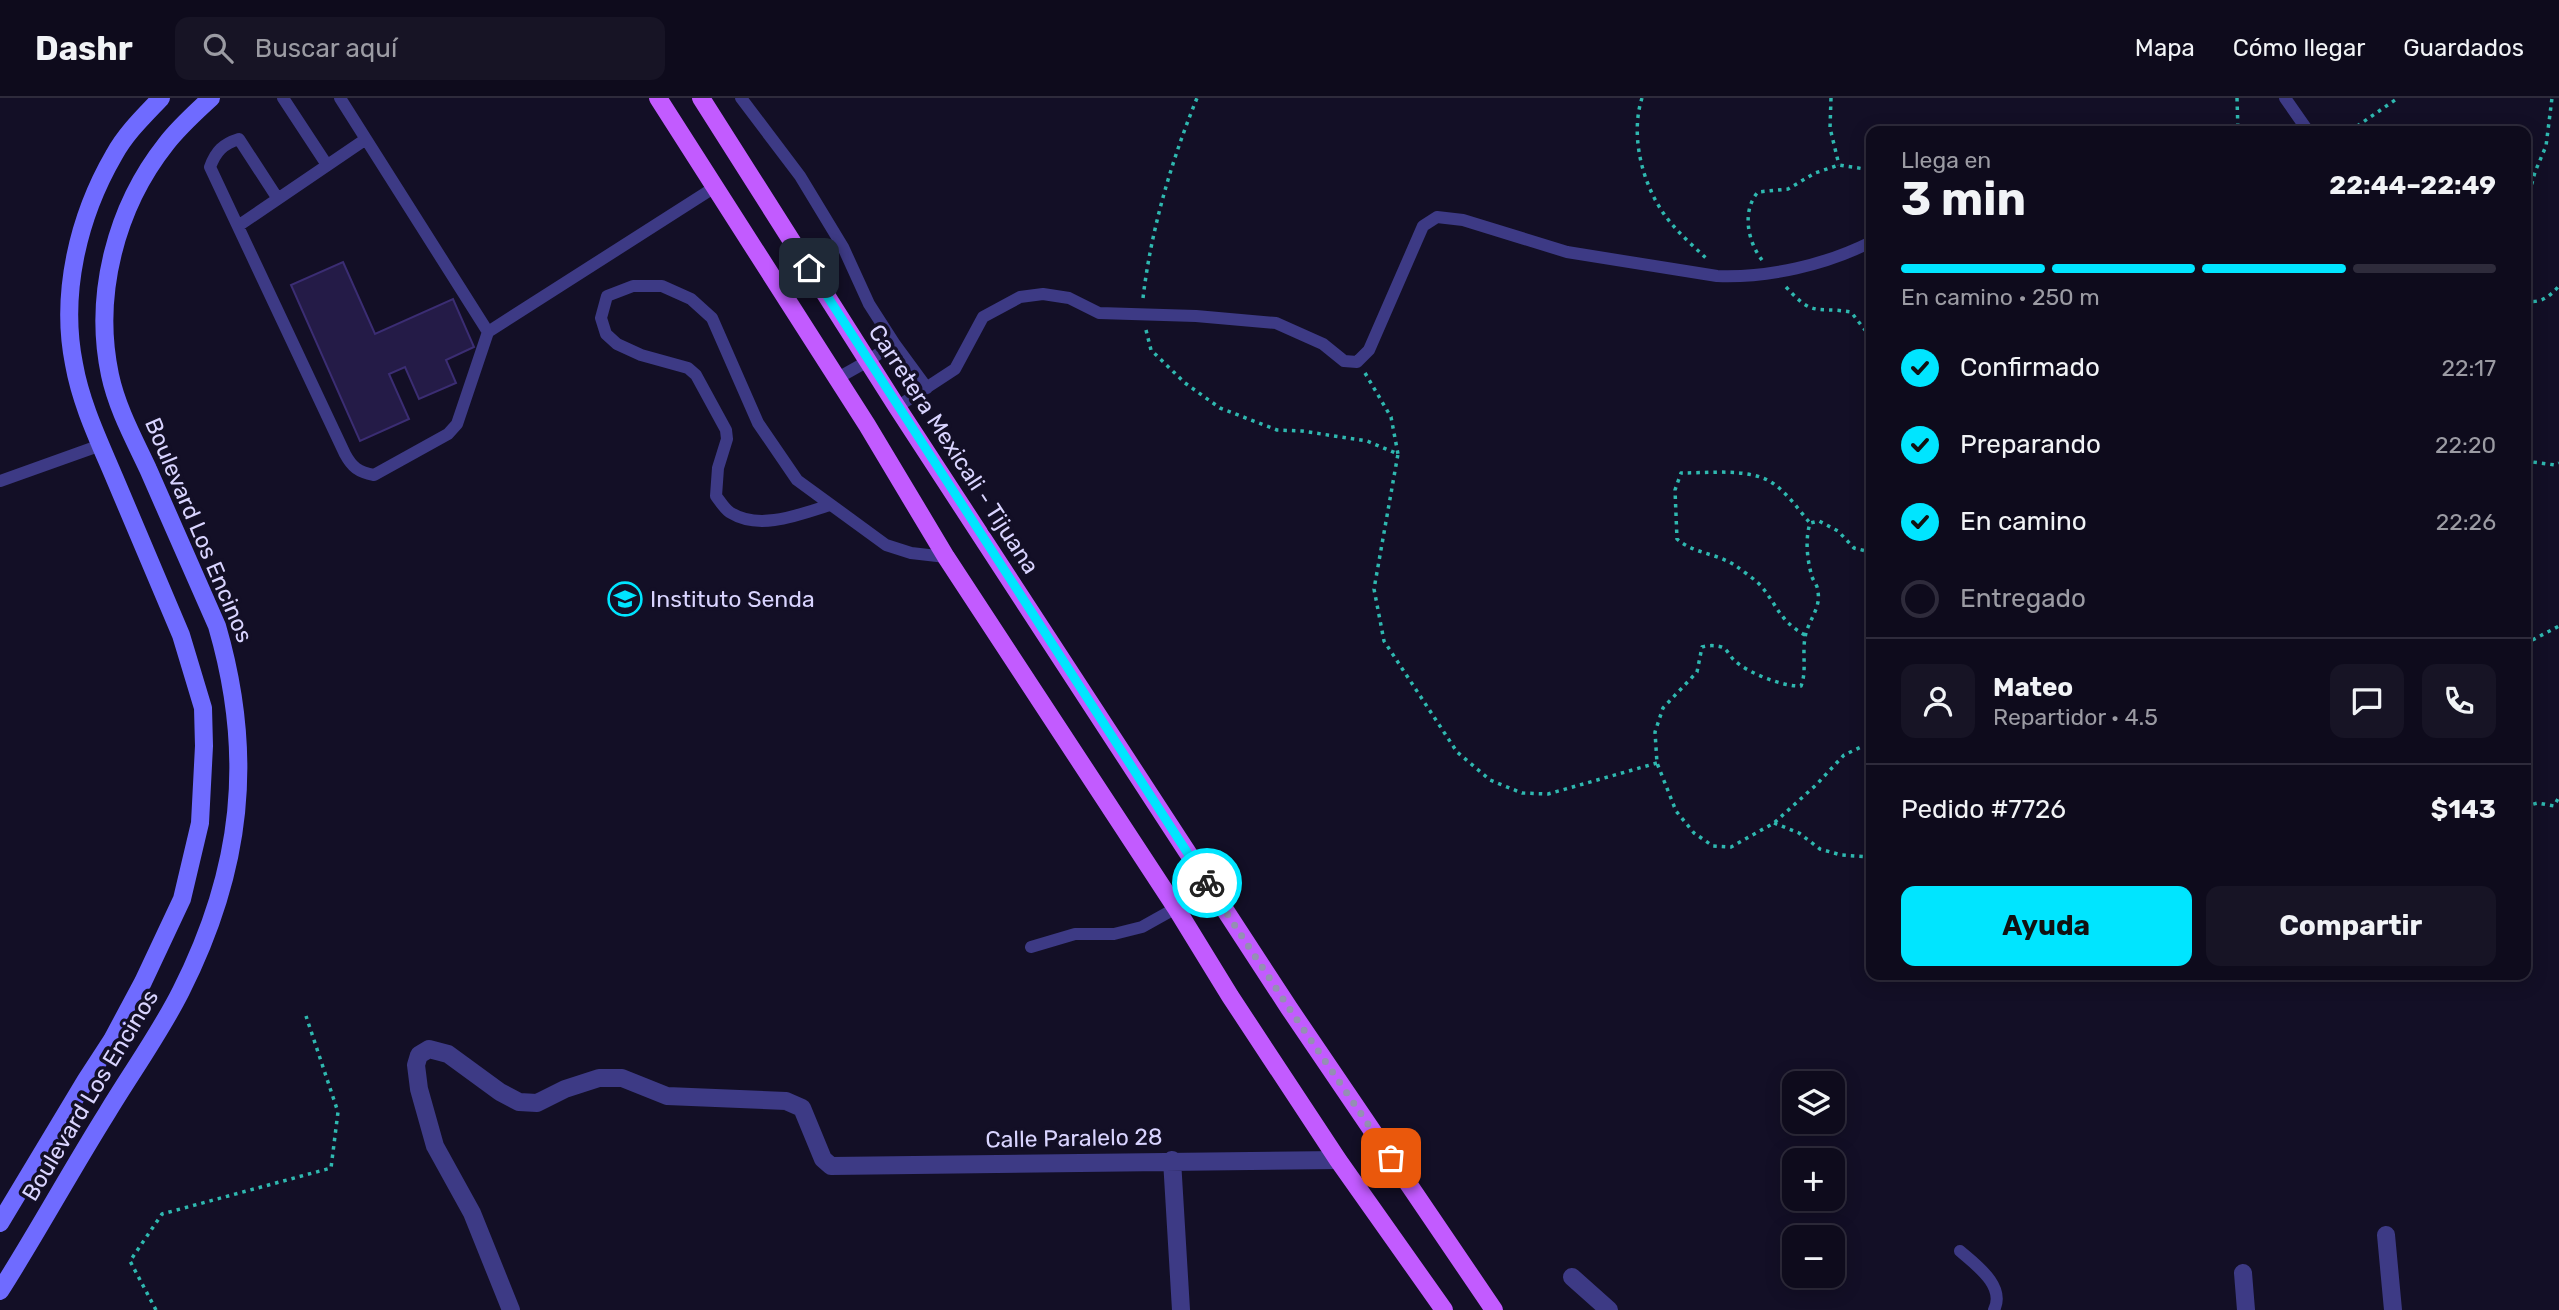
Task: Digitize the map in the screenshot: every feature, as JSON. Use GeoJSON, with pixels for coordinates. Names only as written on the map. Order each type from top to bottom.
{"type":"FeatureCollection","features":[{"type":"Feature","properties":{"kind":"main road","name":"Boulevard Los Encinos"},"geometry":{"type":"LineString","coordinates":[[0,1223],[112,1040],[143,982],[182,899],[200,823],[204,746],[202,708],[193,670],[80,390],[69,332],[74,263],[81,230],[94,195],[114,154],[137,122],[161,98]]}},
{"type":"Feature","properties":{"kind":"main road","name":"Boulevard Los Encinos"},"geometry":{"type":"LineString","coordinates":[[0,1291],[180,993],[209,931],[224,882],[233,838],[238,788],[239,730],[227,661],[217,625],[123,414],[110,375],[106,336],[110,262],[124,216],[142,179],[167,143],[211,98]]}},
{"type":"Feature","properties":{"kind":"main road"},"geometry":{"type":"LineString","coordinates":[[658,98],[867,425],[946,557],[1176,908],[1230,996],[1338,1160],[1444,1310]]}},
{"type":"Feature","properties":{"kind":"main road","name":"Carretera Mexicali - Tijuana"},"geometry":{"type":"LineString","coordinates":[[709,101],[897,407],[1289,1008],[1494,1310]]}},
{"type":"Feature","properties":{"kind":"street","name":"Calle Paralelo 28"},"geometry":{"type":"LineString","coordinates":[[511,1310],[472,1213],[435,1146],[419,1089],[416,1065],[419,1055],[429,1049],[448,1054],[500,1092],[519,1102],[537,1103],[599,1078],[622,1078],[667,1096],[786,1101],[802,1108],[818,1150],[831,1166],[1338,1160]]}},
{"type":"Feature","properties":{"kind":"street"},"geometry":{"type":"LineString","coordinates":[[1172,1160],[1181,1310]]}},
{"type":"Feature","properties":{"kind":"street"},"geometry":{"type":"LineString","coordinates":[[2386,1235],[2393,1310]]}},
{"type":"Feature","properties":{"kind":"street"},"geometry":{"type":"LineString","coordinates":[[2243,1273],[2246,1310]]}},
{"type":"Feature","properties":{"kind":"street"},"geometry":{"type":"LineString","coordinates":[[1572,1277],[1609,1310]]}},
{"type":"Feature","properties":{"kind":"lane"},"geometry":{"type":"LineString","coordinates":[[283,98],[327,165]]}},
{"type":"Feature","properties":{"kind":"lane"},"geometry":{"type":"LineString","coordinates":[[340,98],[488,331]]}},
{"type":"Feature","properties":{"kind":"lane"},"geometry":{"type":"LineString","coordinates":[[741,98],[800,176],[843,247],[869,304],[927,388]]}},
{"type":"Feature","properties":{"kind":"lane"},"geometry":{"type":"LineString","coordinates":[[2285,98],[2305,126]]}},
{"type":"Feature","properties":{"kind":"lane"},"geometry":{"type":"LineString","coordinates":[[278,199],[239,139],[226,143],[215,154],[210,167],[345,454],[352,466],[361,473],[373,475],[448,434],[457,424],[488,331],[715,187]]}},
{"type":"Feature","properties":{"kind":"lane"},"geometry":{"type":"LineString","coordinates":[[238,226],[366,139]]}},
{"type":"Feature","properties":{"kind":"lane"},"geometry":{"type":"LineString","coordinates":[[897,407],[955,369],[983,317],[1020,297],[1043,294],[1069,298],[1099,313],[1141,313],[1276,323],[1322,344],[1344,361],[1357,362],[1369,350],[1423,226],[1437,216],[1463,220],[1567,252],[1717,275],[1734,276],[1802,267],[1844,255],[1866,244]]}},
{"type":"Feature","properties":{"kind":"lane"},"geometry":{"type":"LineString","coordinates":[[830,505],[791,517],[758,521],[731,513],[716,496],[718,468],[727,439],[726,430],[696,375],[688,368],[641,355],[617,344],[606,334],[601,318],[607,296],[633,286],[662,286],[691,299],[712,318],[758,423],[797,480],[886,545],[911,554],[946,557]]}},
{"type":"Feature","properties":{"kind":"lane"},"geometry":{"type":"LineString","coordinates":[[836,379],[894,343]]}},
{"type":"Feature","properties":{"kind":"lane"},"geometry":{"type":"LineString","coordinates":[[0,481],[101,445]]}},
{"type":"Feature","properties":{"kind":"lane"},"geometry":{"type":"LineString","coordinates":[[1031,947],[1075,934],[1114,933],[1142,927],[1176,908]]}},
{"type":"Feature","properties":{"kind":"lane"},"geometry":{"type":"LineString","coordinates":[[1960,1251],[1986,1274],[1995,1288],[1994,1310]]}},
{"type":"Feature","properties":{"kind":"path"},"geometry":{"type":"LineString","coordinates":[[1197,98],[1169,176],[1147,264],[1141,313],[1151,350],[1185,383],[1220,408],[1277,430],[1367,441],[1398,454]]}},
{"type":"Feature","properties":{"kind":"path"},"geometry":{"type":"LineString","coordinates":[[1642,98],[1637,113],[1638,148],[1646,178],[1663,213],[1707,259],[1717,275]]}},
{"type":"Feature","properties":{"kind":"path"},"geometry":{"type":"LineString","coordinates":[[1831,98],[1830,128],[1839,165]]}},
{"type":"Feature","properties":{"kind":"path"},"geometry":{"type":"LineString","coordinates":[[2237,98],[2238,126]]}},
{"type":"Feature","properties":{"kind":"path"},"geometry":{"type":"LineString","coordinates":[[2357,126],[2398,98]]}},
{"type":"Feature","properties":{"kind":"path"},"geometry":{"type":"LineString","coordinates":[[2531,187],[2546,146],[2552,98]]}},
{"type":"Feature","properties":{"kind":"path"},"geometry":{"type":"LineString","coordinates":[[1866,169],[1839,165],[1815,173],[1788,189],[1758,192],[1749,202],[1748,224],[1755,251],[1797,300],[1812,310],[1851,312],[1866,330]]}},
{"type":"Feature","properties":{"kind":"path"},"geometry":{"type":"LineString","coordinates":[[2531,302],[2549,298],[2559,286]]}},
{"type":"Feature","properties":{"kind":"path"},"geometry":{"type":"LineString","coordinates":[[1357,362],[1373,382],[1391,417],[1398,454],[1374,589],[1384,641],[1457,752],[1490,780],[1521,793],[1548,794],[1657,763]]}},
{"type":"Feature","properties":{"kind":"path"},"geometry":{"type":"LineString","coordinates":[[2531,462],[2555,465],[2559,463]]}},
{"type":"Feature","properties":{"kind":"path"},"geometry":{"type":"LineString","coordinates":[[1805,635],[1788,626],[1760,584],[1735,565],[1715,554],[1688,549],[1677,539],[1675,490],[1681,472],[1740,474],[1763,478],[1785,494],[1810,523]]}},
{"type":"Feature","properties":{"kind":"path"},"geometry":{"type":"LineString","coordinates":[[1810,523],[1819,521],[1838,531],[1854,548],[1866,551]]}},
{"type":"Feature","properties":{"kind":"path"},"geometry":{"type":"LineString","coordinates":[[1810,523],[1806,538],[1818,606],[1805,635],[1805,677],[1801,686],[1791,687],[1747,669],[1734,661],[1724,648],[1702,646],[1697,673],[1663,708],[1655,732],[1657,763],[1676,811],[1694,833],[1713,846],[1731,847],[1774,823],[1844,755],[1866,746]]}},
{"type":"Feature","properties":{"kind":"path"},"geometry":{"type":"LineString","coordinates":[[2531,641],[2559,626]]}},
{"type":"Feature","properties":{"kind":"path"},"geometry":{"type":"LineString","coordinates":[[2531,805],[2538,803],[2557,808],[2559,797]]}},
{"type":"Feature","properties":{"kind":"path"},"geometry":{"type":"LineString","coordinates":[[1774,823],[1799,833],[1820,849],[1841,855],[1866,857]]}},
{"type":"Feature","properties":{"kind":"path"},"geometry":{"type":"LineString","coordinates":[[156,1310],[130,1261],[162,1214],[331,1168],[338,1112],[306,1016]]}},
{"type":"Feature","properties":{"kind":"building"},"geometry":{"type":"Polygon","coordinates":[[[343,262],[375,334],[453,299],[474,347],[446,360],[456,383],[419,399],[405,367],[389,374],[409,419],[360,441],[291,285],[343,262]]]}},
{"type":"Feature","properties":{"kind":"way so far"},"geometry":{"type":"LineString","coordinates":[[1207,883],[1391,1158]]}},
{"type":"Feature","properties":{"kind":"place","name":"Instituto Senda"},"geometry":{"type":"Point","coordinates":[625,599]}},
{"type":"Feature","properties":{"kind":"route"},"geometry":{"type":"LineString","coordinates":[[809,268],[1207,883]]}}]}
